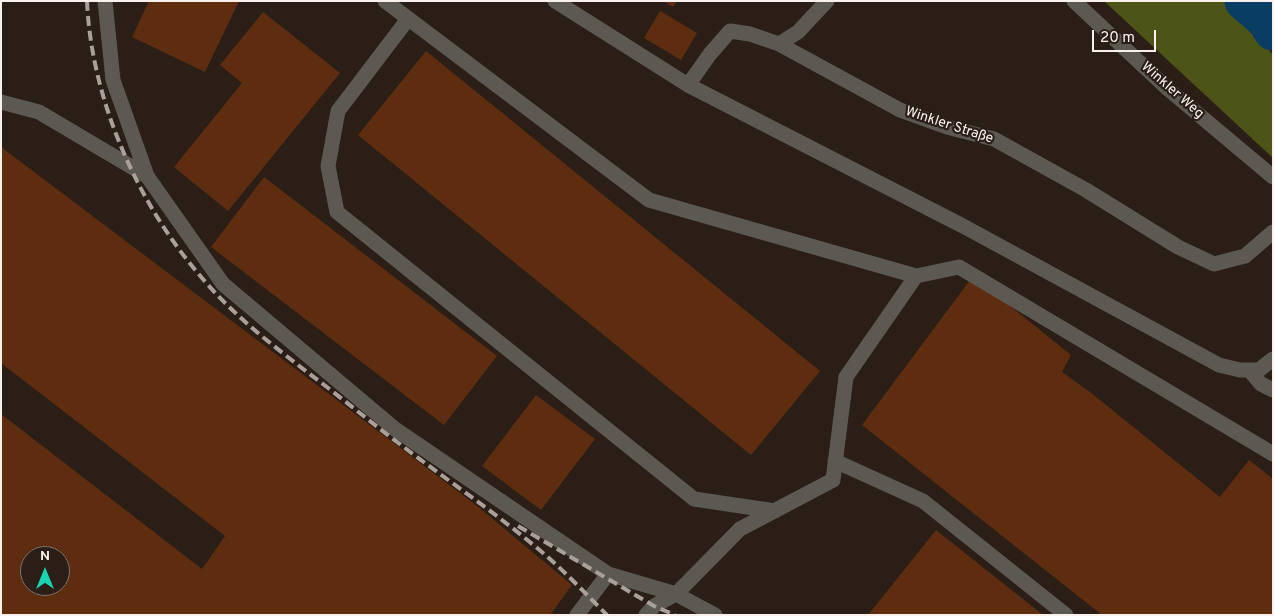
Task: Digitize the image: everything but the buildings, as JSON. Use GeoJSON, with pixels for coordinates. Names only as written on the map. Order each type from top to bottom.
{"type":"FeatureCollection","features":[{"type":"Feature","properties":{"kind":"street"},"geometry":{"type":"LineString","coordinates":[[104,1],[113,80],[147,176],[223,284],[395,429],[608,574],[676,594],[715,615]]}},
{"type":"Feature","properties":{"kind":"street"},"geometry":{"type":"LineString","coordinates":[[384,1],[649,200],[916,276],[959,267],[1273,454]]}},
{"type":"Feature","properties":{"kind":"street"},"geometry":{"type":"LineString","coordinates":[[555,1],[688,85],[963,226],[1219,365],[1250,371],[1259,370],[1273,360]]}},
{"type":"Feature","properties":{"kind":"street"},"geometry":{"type":"LineString","coordinates":[[779,44],[798,32],[827,1]]}},
{"type":"Feature","properties":{"kind":"street","name":"Winkler Weg"},"geometry":{"type":"LineString","coordinates":[[1074,1],[1168,88],[1273,177]]}},
{"type":"Feature","properties":{"kind":"street"},"geometry":{"type":"LineString","coordinates":[[408,19],[338,111],[328,166],[337,212],[694,499],[775,511]]}},
{"type":"Feature","properties":{"kind":"street","name":"Winkler Straße"},"geometry":{"type":"LineString","coordinates":[[688,85],[710,54],[730,32],[750,34],[779,44],[900,110],[947,128],[994,139],[1086,190],[1178,247],[1214,264],[1245,256],[1273,232]]}},
{"type":"Feature","properties":{"kind":"street"},"geometry":{"type":"LineString","coordinates":[[1,102],[40,112],[147,176]]}},
{"type":"Feature","properties":{"kind":"street"},"geometry":{"type":"LineString","coordinates":[[646,615],[654,606],[676,594],[740,529],[833,480],[846,377],[916,276]]}},
{"type":"Feature","properties":{"kind":"street"},"geometry":{"type":"LineString","coordinates":[[1250,371],[1261,384],[1273,390]]}},
{"type":"Feature","properties":{"kind":"street"},"geometry":{"type":"LineString","coordinates":[[835,461],[923,501],[1066,615]]}},
{"type":"Feature","properties":{"kind":"street"},"geometry":{"type":"LineString","coordinates":[[577,615],[608,574]]}},
{"type":"Feature","properties":{"kind":"green space"},"geometry":{"type":"Polygon","coordinates":[[[1104,1],[1227,1],[1239,12],[1273,55],[1273,158],[1104,1]]]}},
{"type":"Feature","properties":{"kind":"waterway"},"geometry":{"type":"LineString","coordinates":[[1244,1],[1266,20],[1273,31]]}},
{"type":"Feature","properties":{"kind":"railway"},"geometry":{"type":"LineString","coordinates":[[87,1],[90,37],[97,74],[107,110],[121,146],[136,180],[155,213],[175,244],[197,272],[244,321],[392,438],[532,544],[565,573],[607,615]]}},
{"type":"Feature","properties":{"kind":"railway"},"geometry":{"type":"LineString","coordinates":[[518,526],[654,606],[675,615]]}}]}
